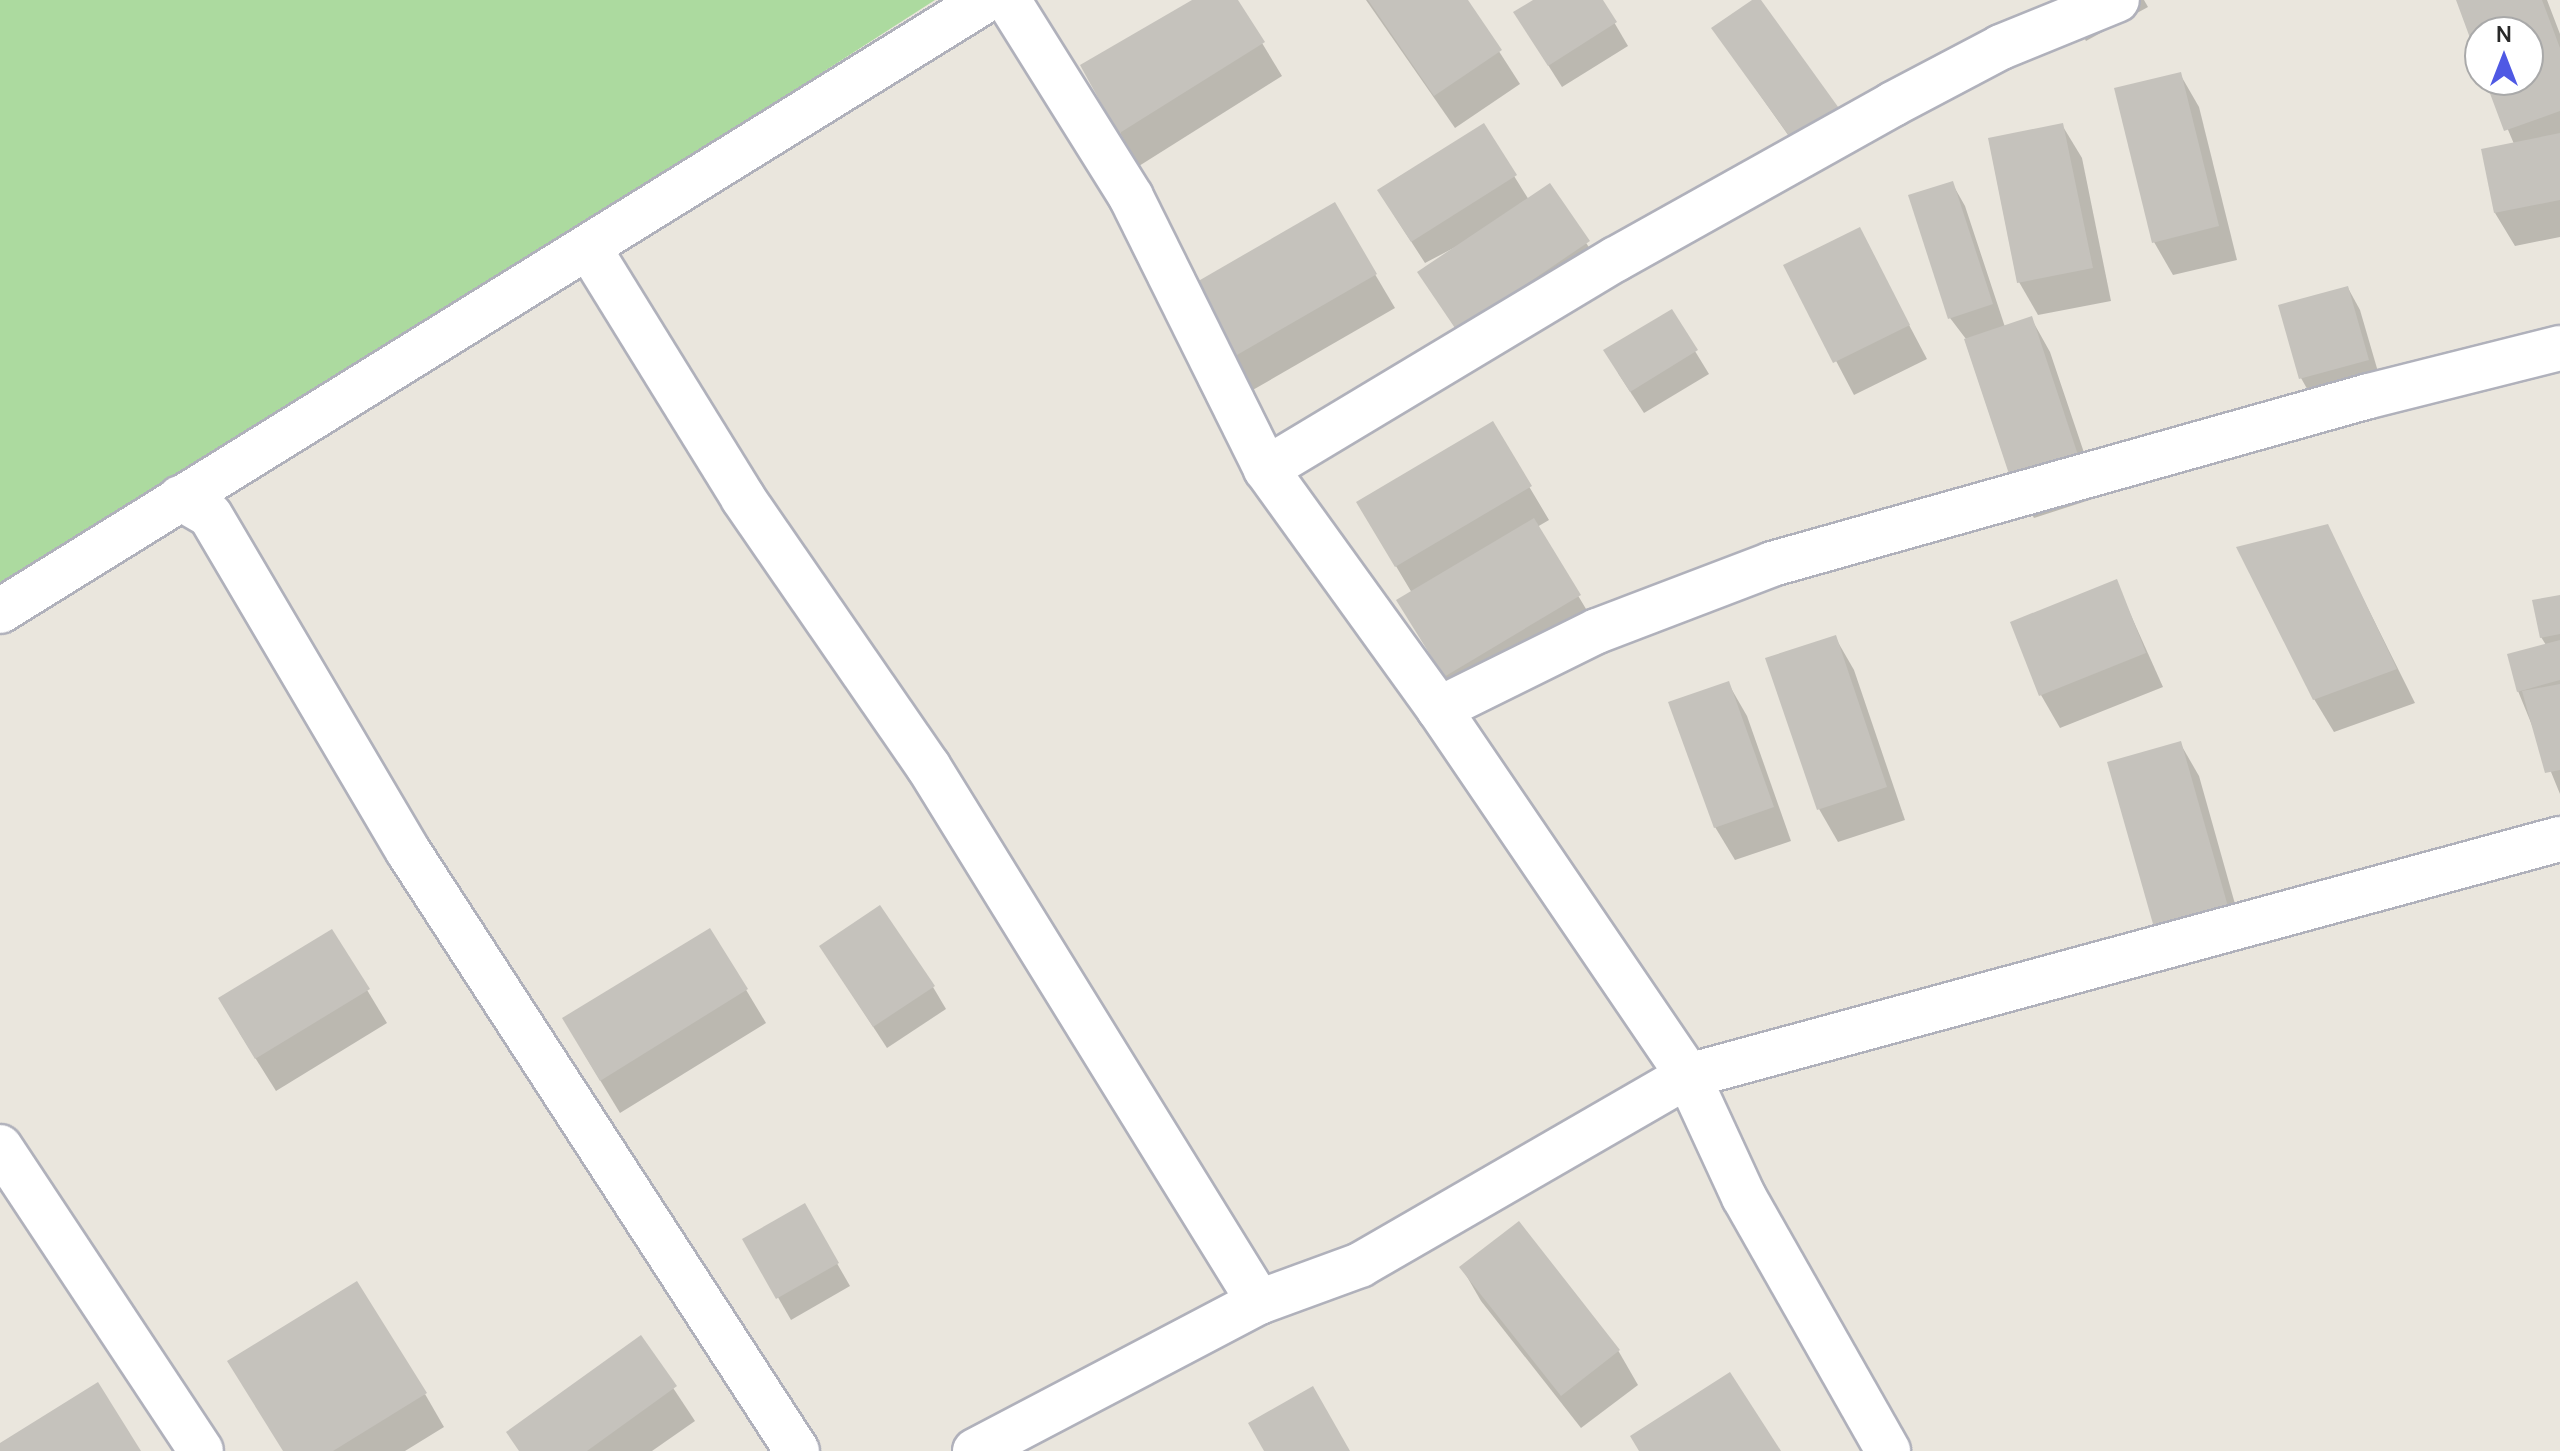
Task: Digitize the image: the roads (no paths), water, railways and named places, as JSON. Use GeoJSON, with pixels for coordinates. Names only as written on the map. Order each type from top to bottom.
{"type":"FeatureCollection","features":[{"type":"Feature","properties":{"kind":"street"},"geometry":{"type":"LineString","coordinates":[[0,611],[180,498],[590,250],[986,0]]}},
{"type":"Feature","properties":{"kind":"street"},"geometry":{"type":"LineString","coordinates":[[1008,0],[1131,197],[1266,469],[1439,709],[1688,1076],[1744,1197],[1888,1451]]}},
{"type":"Feature","properties":{"kind":"street"},"geometry":{"type":"LineString","coordinates":[[1266,469],[1616,259],[1893,104],[2001,47],[2117,0]]}},
{"type":"Feature","properties":{"kind":"street"},"geometry":{"type":"LineString","coordinates":[[590,250],[743,498],[928,766],[1259,1302]]}},
{"type":"Feature","properties":{"kind":"street"},"geometry":{"type":"LineString","coordinates":[[1439,709],[1597,631],[1772,564],[2369,396],[2560,348]]}},
{"type":"Feature","properties":{"kind":"street"},"geometry":{"type":"LineString","coordinates":[[180,498],[210,515],[408,851],[797,1451]]}},
{"type":"Feature","properties":{"kind":"street"},"geometry":{"type":"LineString","coordinates":[[975,1451],[1259,1302],[1360,1265],[1688,1076],[2560,839]]}},
{"type":"Feature","properties":{"kind":"street"},"geometry":{"type":"LineString","coordinates":[[0,1147],[201,1451]]}}]}
